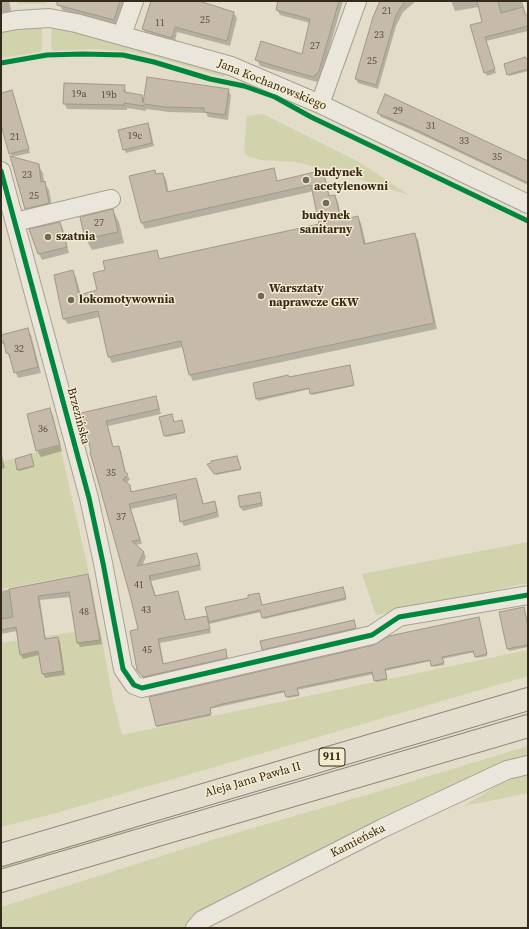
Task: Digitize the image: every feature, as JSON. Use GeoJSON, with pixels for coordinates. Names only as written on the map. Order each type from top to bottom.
{"type":"FeatureCollection","features":[{"type":"Feature","properties":{"kind":"main road","name":"Aleja Jana Pawła II"},"geometry":{"type":"LineString","coordinates":[[1,855],[528,699]]}},
{"type":"Feature","properties":{"kind":"main road","name":"911"},"geometry":{"type":"LineString","coordinates":[[2,882],[528,726]]}},
{"type":"Feature","properties":{"kind":"street"},"geometry":{"type":"LineString","coordinates":[[122,35],[134,1]]}},
{"type":"Feature","properties":{"kind":"street"},"geometry":{"type":"LineString","coordinates":[[320,104],[357,1]]}},
{"type":"Feature","properties":{"kind":"street","name":"Jana Kochanowskiego"},"geometry":{"type":"LineString","coordinates":[[1,23],[36,18],[49,18],[76,23],[231,66],[320,104],[528,204]]}},
{"type":"Feature","properties":{"kind":"street","name":"Brzezińska"},"geometry":{"type":"LineString","coordinates":[[1,171],[89,498],[104,563],[123,669],[134,685],[142,688],[372,635],[399,617],[528,595]]}},
{"type":"Feature","properties":{"kind":"street"},"geometry":{"type":"LineString","coordinates":[[15,222],[111,199]]}},
{"type":"Feature","properties":{"kind":"street","name":"Kamieńska"},"geometry":{"type":"LineString","coordinates":[[195,928],[202,920],[383,828],[507,770],[528,765]]}},
{"type":"Feature","properties":{"kind":"green space"},"geometry":{"type":"Polygon","coordinates":[[[18,1],[45,1],[46,4],[18,4],[18,1]]]}},
{"type":"Feature","properties":{"kind":"green space"},"geometry":{"type":"Polygon","coordinates":[[[42,25],[42,47],[40,52],[1,58],[1,30],[42,25]]]}},
{"type":"Feature","properties":{"kind":"green space"},"geometry":{"type":"Polygon","coordinates":[[[52,26],[226,72],[224,77],[148,55],[126,51],[90,49],[53,51],[51,48],[52,26]]]}},
{"type":"Feature","properties":{"kind":"green space"},"geometry":{"type":"Polygon","coordinates":[[[263,114],[359,162],[409,195],[321,168],[295,162],[262,160],[250,157],[244,153],[247,116],[263,114]]]}},
{"type":"Feature","properties":{"kind":"green space"},"geometry":{"type":"Polygon","coordinates":[[[60,446],[89,573],[1,589],[1,462],[60,446]]]}},
{"type":"Feature","properties":{"kind":"green space"},"geometry":{"type":"Polygon","coordinates":[[[528,542],[528,583],[376,615],[362,574],[528,542]]]}},
{"type":"Feature","properties":{"kind":"green space"},"geometry":{"type":"Polygon","coordinates":[[[100,628],[113,700],[122,735],[528,650],[528,676],[49,815],[1,827],[1,643],[100,628]]]}},
{"type":"Feature","properties":{"kind":"green space"},"geometry":{"type":"Polygon","coordinates":[[[528,746],[528,759],[188,928],[1,928],[1,907],[212,840],[528,746]]]}},
{"type":"Feature","properties":{"kind":"green space"},"geometry":{"type":"Polygon","coordinates":[[[528,774],[528,793],[464,806],[511,777],[528,774]]]}},
{"type":"Feature","properties":{"kind":"green space"},"geometry":{"type":"Polygon","coordinates":[[[133,826],[133,831],[1,872],[1,864],[133,826]]]}},
{"type":"Feature","properties":{"kind":"building"},"geometry":{"type":"Polygon","coordinates":[[[57,1],[120,1],[114,20],[57,5],[57,1]]]}},
{"type":"Feature","properties":{"kind":"building"},"geometry":{"type":"Polygon","coordinates":[[[151,1],[199,1],[234,12],[227,41],[175,27],[172,38],[142,29],[151,1]]]}},
{"type":"Feature","properties":{"kind":"building"},"geometry":{"type":"Polygon","coordinates":[[[278,1],[339,1],[319,71],[313,77],[255,60],[261,41],[302,54],[310,19],[276,10],[278,1]]]}},
{"type":"Feature","properties":{"kind":"building"},"geometry":{"type":"Polygon","coordinates":[[[380,1],[405,1],[396,15],[376,85],[355,79],[373,17],[380,1]]]}},
{"type":"Feature","properties":{"kind":"building"},"geometry":{"type":"Polygon","coordinates":[[[477,1],[498,1],[501,13],[523,7],[525,14],[528,16],[528,26],[485,37],[495,69],[484,73],[470,25],[482,22],[477,1]]]}},
{"type":"Feature","properties":{"kind":"building"},"geometry":{"type":"Polygon","coordinates":[[[525,57],[526,59],[528,58],[528,69],[507,75],[504,64],[525,57]]]}},
{"type":"Feature","properties":{"kind":"building"},"geometry":{"type":"Polygon","coordinates":[[[147,77],[229,89],[225,115],[204,112],[204,108],[165,107],[144,104],[144,106],[124,103],[124,105],[63,104],[64,83],[125,85],[124,92],[142,95],[143,103],[147,77]]]}},
{"type":"Feature","properties":{"kind":"building"},"geometry":{"type":"Polygon","coordinates":[[[12,90],[29,149],[9,154],[1,125],[1,93],[12,90]]]}},
{"type":"Feature","properties":{"kind":"building"},"geometry":{"type":"Polygon","coordinates":[[[385,94],[528,161],[528,183],[377,113],[385,94]]]}},
{"type":"Feature","properties":{"kind":"building"},"geometry":{"type":"Polygon","coordinates":[[[148,123],[152,143],[123,150],[118,130],[148,123]]]}},
{"type":"Feature","properties":{"kind":"building"},"geometry":{"type":"Polygon","coordinates":[[[10,156],[39,164],[41,182],[45,181],[49,203],[25,209],[10,156]]]}},
{"type":"Feature","properties":{"kind":"building","name":"Warsztaty naprawcze GKW"},"geometry":{"type":"Polygon","coordinates":[[[274,168],[277,181],[323,170],[329,196],[335,195],[341,220],[358,216],[364,244],[415,233],[434,323],[189,375],[181,341],[108,357],[98,311],[63,319],[54,275],[73,270],[79,295],[97,290],[93,273],[105,270],[103,261],[157,250],[159,259],[319,224],[311,185],[141,223],[129,176],[155,170],[156,174],[163,173],[167,192],[274,168]]]}},
{"type":"Feature","properties":{"kind":"building"},"geometry":{"type":"Polygon","coordinates":[[[113,209],[118,232],[85,239],[80,217],[113,209]]]}},
{"type":"Feature","properties":{"kind":"building","name":"szatnia"},"geometry":{"type":"Polygon","coordinates":[[[60,222],[67,247],[38,254],[29,229],[60,222]]]}},
{"type":"Feature","properties":{"kind":"building"},"geometry":{"type":"Polygon","coordinates":[[[28,328],[38,367],[14,373],[9,354],[6,353],[4,342],[1,340],[1,335],[28,328]]]}},
{"type":"Feature","properties":{"kind":"building"},"geometry":{"type":"Polygon","coordinates":[[[350,365],[354,385],[310,394],[309,388],[256,399],[253,383],[288,375],[289,377],[350,365]]]}},
{"type":"Feature","properties":{"kind":"building"},"geometry":{"type":"Polygon","coordinates":[[[156,396],[159,409],[106,421],[113,447],[119,446],[125,472],[128,474],[123,480],[130,485],[131,492],[196,478],[203,504],[215,501],[217,512],[180,522],[176,494],[129,504],[140,540],[132,541],[144,552],[137,566],[197,553],[200,565],[149,576],[155,596],[178,591],[185,620],[207,616],[210,629],[158,639],[163,664],[226,649],[227,658],[143,677],[137,670],[130,631],[138,629],[131,599],[90,452],[81,413],[156,396]]]}},
{"type":"Feature","properties":{"kind":"building"},"geometry":{"type":"Polygon","coordinates":[[[50,408],[60,445],[36,451],[27,414],[50,408]]]}},
{"type":"Feature","properties":{"kind":"building"},"geometry":{"type":"Polygon","coordinates":[[[172,414],[174,422],[182,420],[185,432],[164,436],[159,417],[172,414]]]}},
{"type":"Feature","properties":{"kind":"building"},"geometry":{"type":"Polygon","coordinates":[[[31,454],[34,466],[17,470],[15,459],[31,454]]]}},
{"type":"Feature","properties":{"kind":"building"},"geometry":{"type":"Polygon","coordinates":[[[237,456],[241,469],[214,474],[207,464],[211,463],[211,461],[237,456]]]}},
{"type":"Feature","properties":{"kind":"building"},"geometry":{"type":"Polygon","coordinates":[[[260,492],[262,503],[240,507],[238,496],[260,492]]]}},
{"type":"Feature","properties":{"kind":"building"},"geometry":{"type":"Polygon","coordinates":[[[88,574],[100,640],[77,643],[69,592],[38,596],[45,639],[58,637],[63,671],[42,674],[38,651],[20,655],[16,627],[1,630],[1,619],[13,617],[9,589],[88,574]]]}},
{"type":"Feature","properties":{"kind":"building"},"geometry":{"type":"Polygon","coordinates":[[[343,587],[346,598],[262,618],[260,610],[209,622],[205,607],[248,598],[248,595],[259,593],[262,605],[343,587]]]}},
{"type":"Feature","properties":{"kind":"building"},"geometry":{"type":"Polygon","coordinates":[[[524,607],[528,626],[528,645],[507,649],[499,612],[524,607]]]}},
{"type":"Feature","properties":{"kind":"building"},"geometry":{"type":"Polygon","coordinates":[[[479,617],[487,654],[475,657],[473,651],[442,657],[444,663],[431,666],[430,660],[385,669],[387,679],[374,681],[372,672],[297,688],[299,695],[286,697],[284,691],[222,704],[210,708],[211,714],[156,726],[149,697],[374,645],[389,636],[479,617]]]}},
{"type":"Feature","properties":{"kind":"building"},"geometry":{"type":"Polygon","coordinates":[[[354,620],[356,628],[262,650],[260,641],[354,620]]]}},
{"type":"Feature","properties":{"kind":"cycle path"},"geometry":{"type":"LineString","coordinates":[[1,63],[47,55],[123,55],[154,62],[210,79],[244,86],[275,97],[311,117],[528,221]]}},
{"type":"Feature","properties":{"kind":"cycle path"},"geometry":{"type":"LineString","coordinates":[[1,171],[89,498],[123,669],[134,685],[142,688],[372,635],[399,617],[528,595]]}},
{"type":"Feature","properties":{"kind":"place","name":"budynek acetylenowni"},"geometry":{"type":"Point","coordinates":[306,180]}},
{"type":"Feature","properties":{"kind":"place","name":"budynek sanitarny"},"geometry":{"type":"Point","coordinates":[326,203]}},
{"type":"Feature","properties":{"kind":"place","name":"szatnia"},"geometry":{"type":"Point","coordinates":[48,237]}},
{"type":"Feature","properties":{"kind":"place","name":"Warsztaty naprawcze GKW"},"geometry":{"type":"Point","coordinates":[261,296]}},
{"type":"Feature","properties":{"kind":"place","name":"lokomotywownia"},"geometry":{"type":"Point","coordinates":[71,300]}}]}
